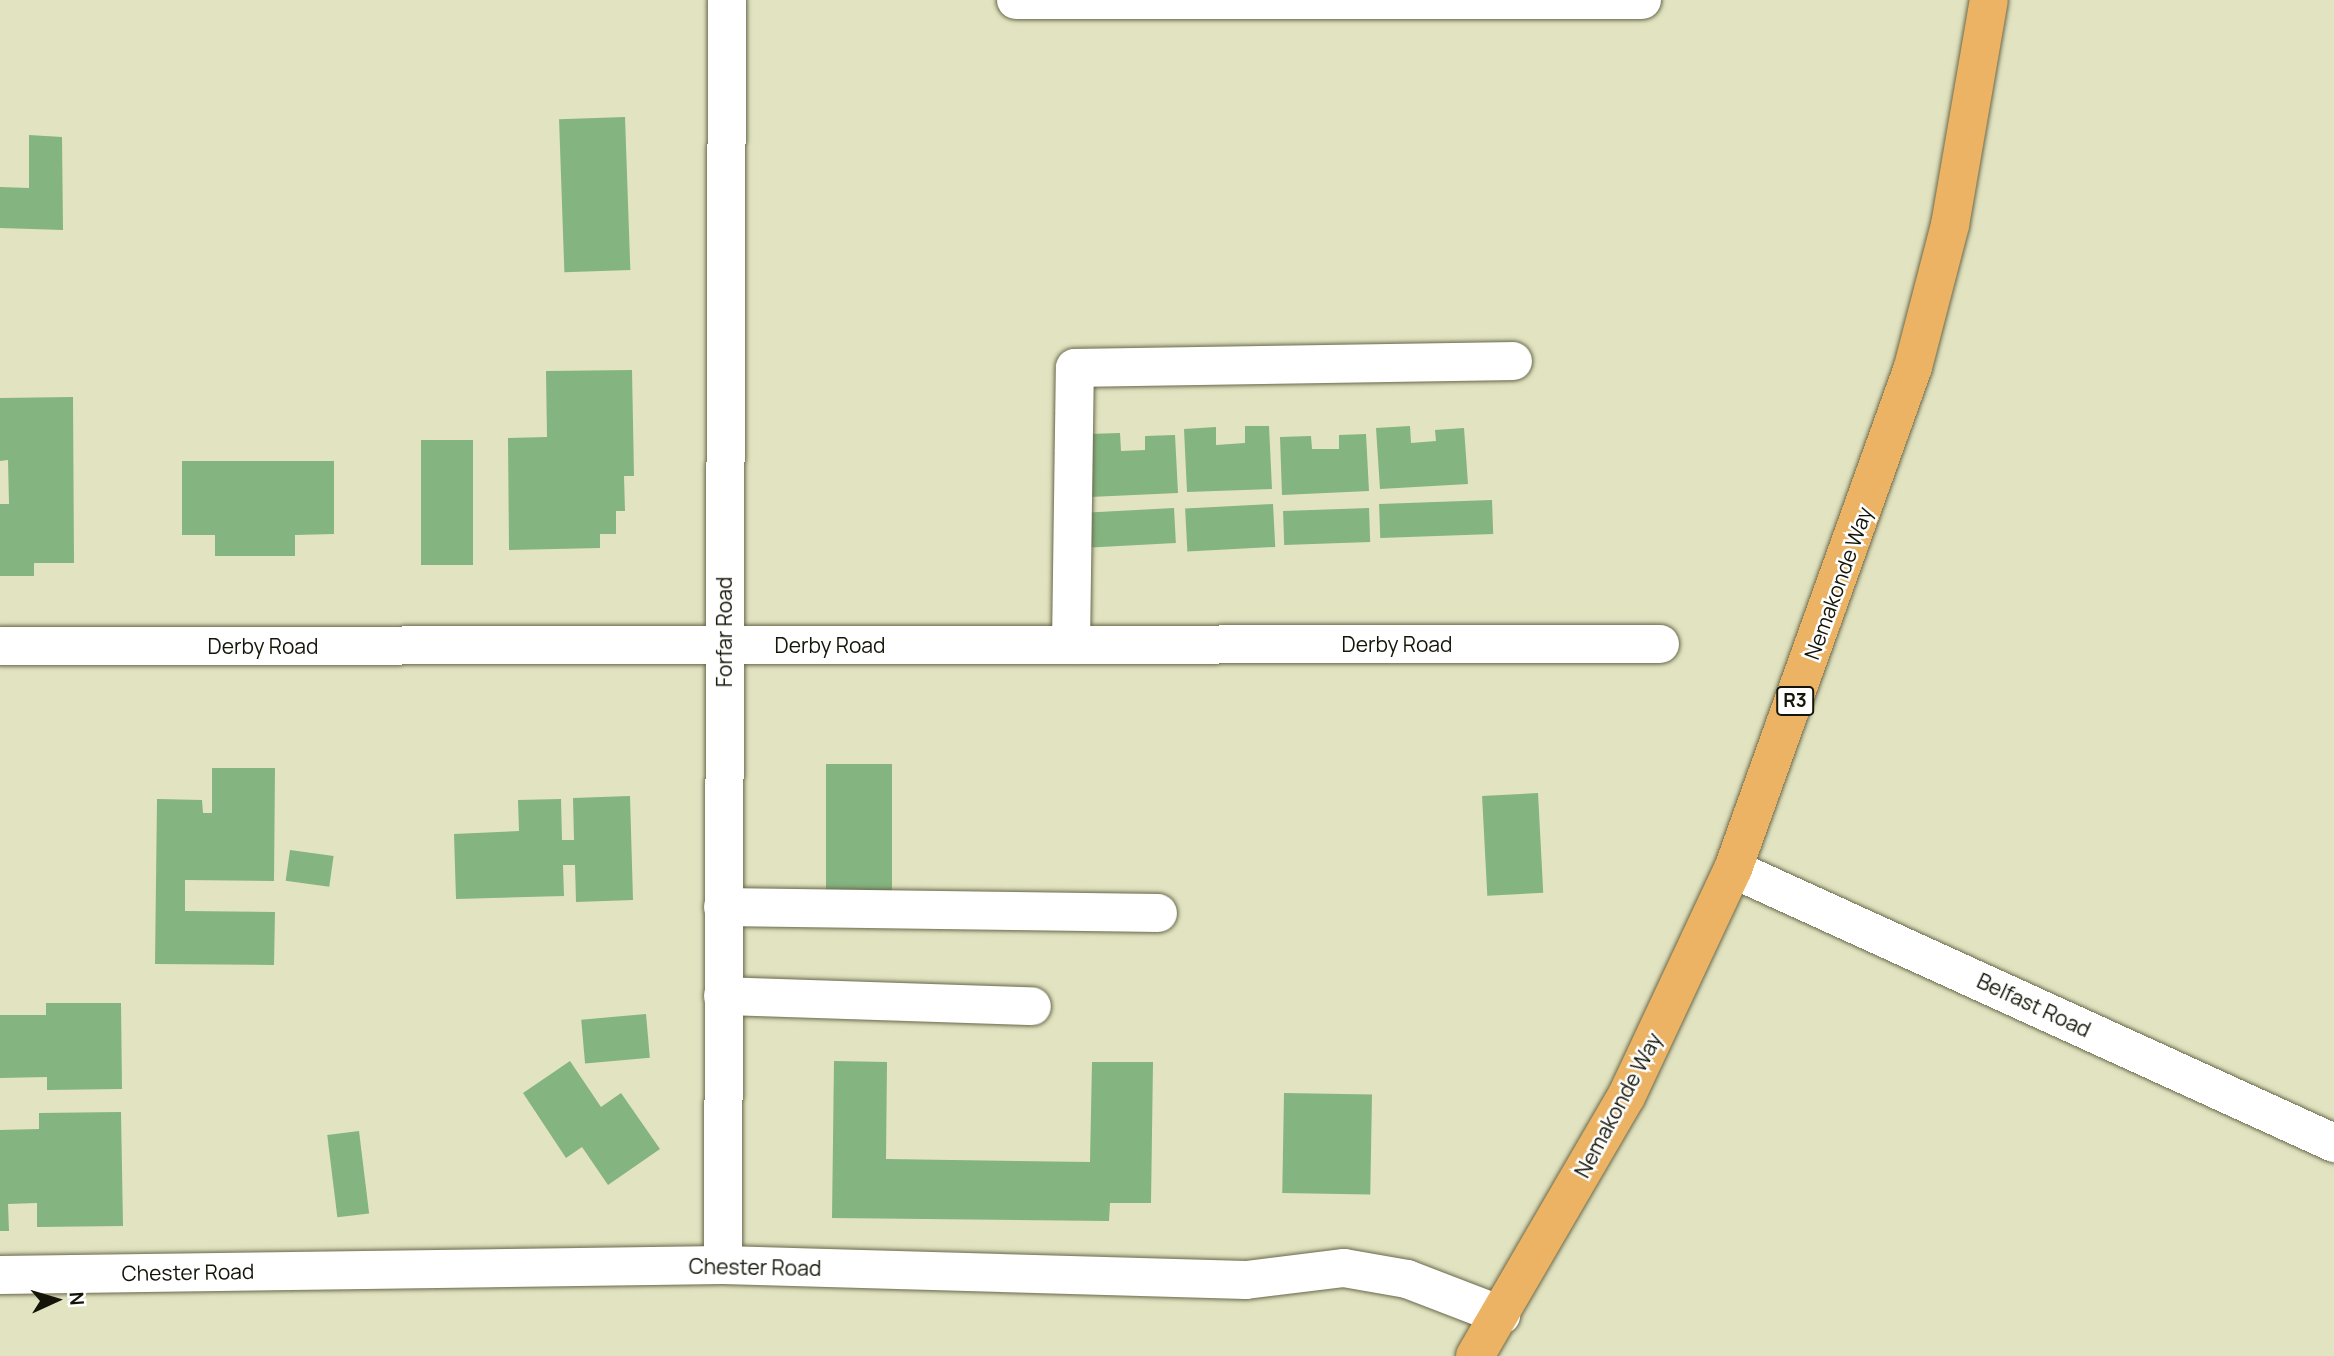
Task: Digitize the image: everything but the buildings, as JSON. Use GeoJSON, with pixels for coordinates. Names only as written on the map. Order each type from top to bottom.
{"type":"FeatureCollection","features":[{"type":"Feature","properties":{"kind":"highway","name":"Nemakonde Way"},"geometry":{"type":"LineString","coordinates":[[1475,1356],[1626,1097],[1733,869],[1913,367],[1950,225],[1989,0]]}},
{"type":"Feature","properties":{"kind":"street","name":"Forfar Road"},"geometry":{"type":"LineString","coordinates":[[723,1265],[727,0]]}},
{"type":"Feature","properties":{"kind":"street"},"geometry":{"type":"LineString","coordinates":[[1016,0],[1642,0]]}},
{"type":"Feature","properties":{"kind":"street"},"geometry":{"type":"LineString","coordinates":[[1071,645],[1075,368],[1513,362]]}},
{"type":"Feature","properties":{"kind":"street","name":"Derby Road"},"geometry":{"type":"LineString","coordinates":[[0,646],[1660,644]]}},
{"type":"Feature","properties":{"kind":"street","name":"Belfast Road"},"geometry":{"type":"LineString","coordinates":[[1733,869],[2334,1143]]}},
{"type":"Feature","properties":{"kind":"street"},"geometry":{"type":"LineString","coordinates":[[723,907],[1158,913]]}},
{"type":"Feature","properties":{"kind":"street"},"geometry":{"type":"LineString","coordinates":[[723,996],[1032,1006]]}},
{"type":"Feature","properties":{"kind":"street","name":"Chester Road"},"geometry":{"type":"LineString","coordinates":[[0,1275],[723,1265],[1247,1280],[1344,1268],[1407,1279],[1501,1315]]}}]}
